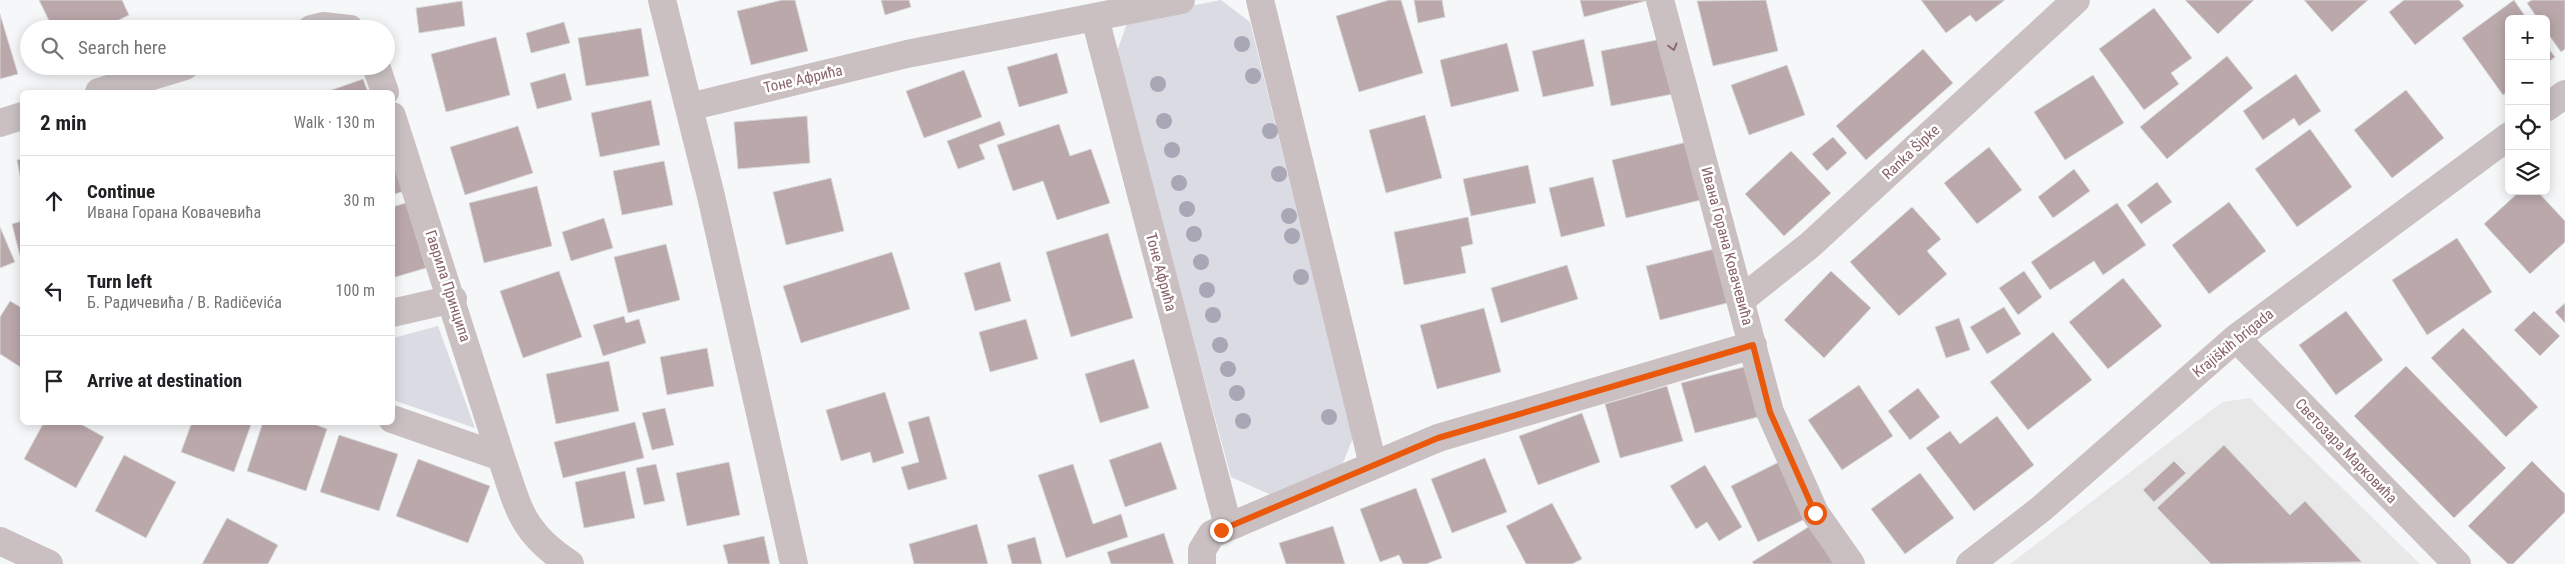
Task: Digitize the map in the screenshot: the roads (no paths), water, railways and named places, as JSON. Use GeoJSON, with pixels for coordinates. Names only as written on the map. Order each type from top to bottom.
{"type":"FeatureCollection","features":[{"type":"Feature","properties":{"kind":"street"},"geometry":{"type":"LineString","coordinates":[[662,0],[689,107],[794,564]]}},
{"type":"Feature","properties":{"kind":"street","name":"Тоне Афрића"},"geometry":{"type":"LineString","coordinates":[[689,107],[907,54],[1181,0]]}},
{"type":"Feature","properties":{"kind":"street"},"geometry":{"type":"LineString","coordinates":[[1260,0],[1373,466]]}},
{"type":"Feature","properties":{"kind":"street","name":"Ивана Горана Ковачевића"},"geometry":{"type":"LineString","coordinates":[[1660,0],[1742,299],[1770,412],[1815,513],[1851,564]]}},
{"type":"Feature","properties":{"kind":"street","name":"Ranka Šipke"},"geometry":{"type":"LineString","coordinates":[[1742,299],[1810,245],[2076,0]]}},
{"type":"Feature","properties":{"kind":"street","name":"Тоне Афрића"},"geometry":{"type":"LineString","coordinates":[[1095,18],[1228,526]]}},
{"type":"Feature","properties":{"kind":"street"},"geometry":{"type":"LineString","coordinates":[[106,90],[155,75]]}},
{"type":"Feature","properties":{"kind":"street"},"geometry":{"type":"LineString","coordinates":[[379,75],[384,90]]}},
{"type":"Feature","properties":{"kind":"street"},"geometry":{"type":"LineString","coordinates":[[2550,105],[2565,94]]}},
{"type":"Feature","properties":{"kind":"street"},"geometry":{"type":"LineString","coordinates":[[0,123],[20,117]]}},
{"type":"Feature","properties":{"kind":"street","name":"Гаврила Принципа"},"geometry":{"type":"LineString","coordinates":[[395,125],[453,299],[522,518],[546,548],[570,564]]}},
{"type":"Feature","properties":{"kind":"street","name":"Krajiških brigada"},"geometry":{"type":"LineString","coordinates":[[1970,564],[2041,509],[2236,338],[2505,139]]}},
{"type":"Feature","properties":{"kind":"street"},"geometry":{"type":"LineString","coordinates":[[395,312],[453,299]]}},
{"type":"Feature","properties":{"kind":"street","name":"Светозара Марковића"},"geometry":{"type":"LineString","coordinates":[[2236,338],[2457,564]]}},
{"type":"Feature","properties":{"kind":"street"},"geometry":{"type":"LineString","coordinates":[[1202,564],[1202,550],[1212,534],[1438,438],[1753,345]]}},
{"type":"Feature","properties":{"kind":"street"},"geometry":{"type":"LineString","coordinates":[[395,420],[502,457]]}},
{"type":"Feature","properties":{"kind":"street"},"geometry":{"type":"LineString","coordinates":[[0,541],[49,564]]}}]}
